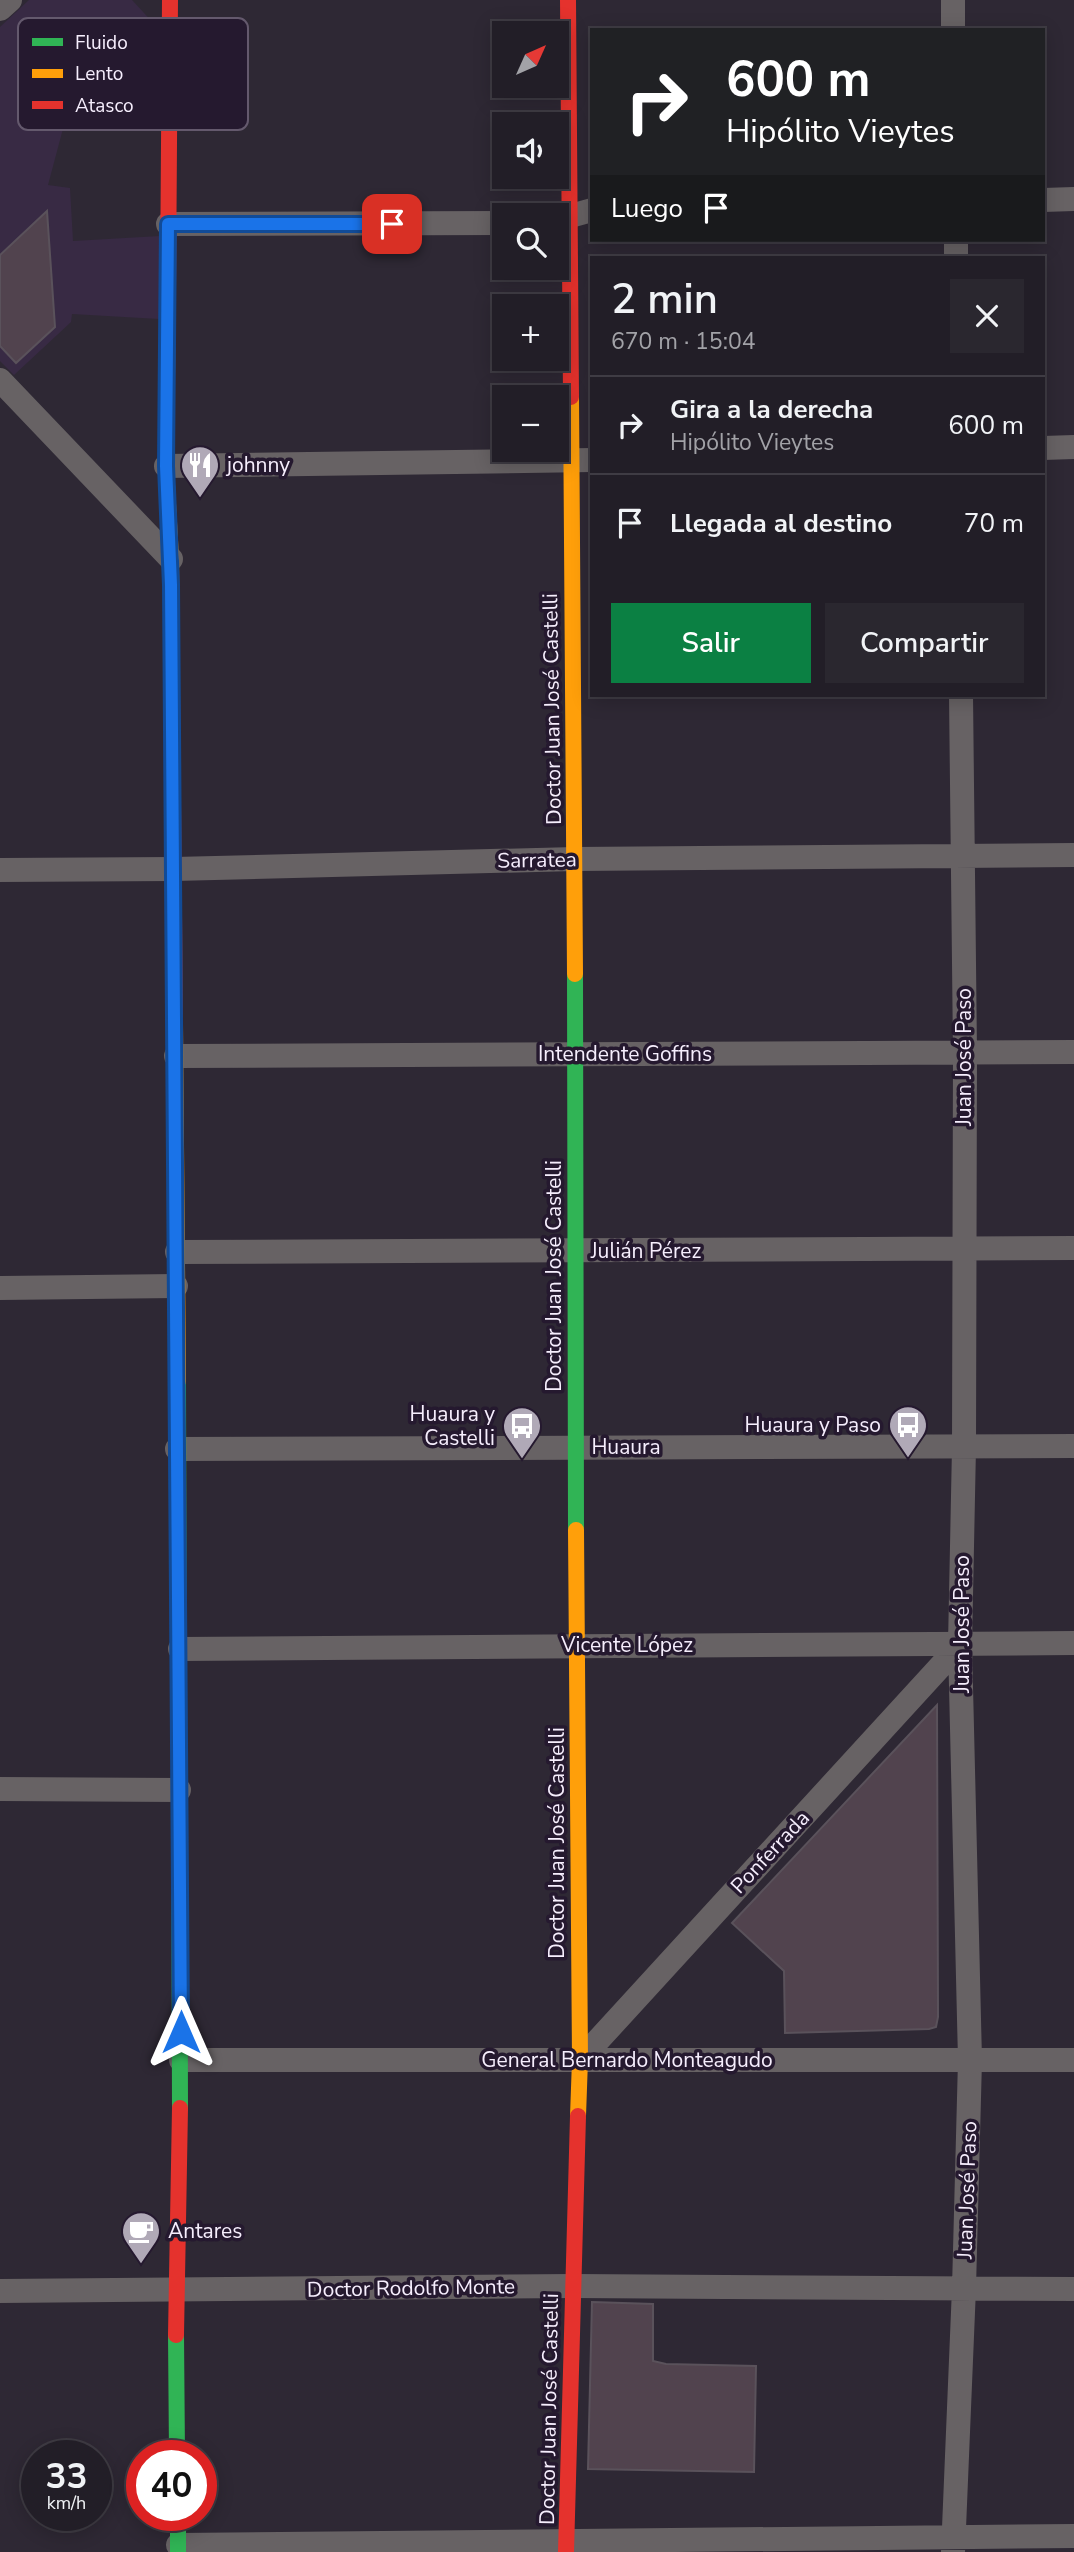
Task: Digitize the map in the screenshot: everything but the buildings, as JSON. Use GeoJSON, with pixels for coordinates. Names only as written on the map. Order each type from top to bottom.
{"type":"FeatureCollection","features":[{"type":"Feature","properties":{"kind":"street"},"geometry":{"type":"LineString","coordinates":[[0,9],[10,0]]}},
{"type":"Feature","properties":{"kind":"street"},"geometry":{"type":"LineString","coordinates":[[170,0],[170,18]]}},
{"type":"Feature","properties":{"kind":"street","name":"Doctor Juan José Castelli"},"geometry":{"type":"LineString","coordinates":[[567,2546],[580,2060],[574,1251],[575,859],[581,461],[568,0]]}},
{"type":"Feature","properties":{"kind":"street"},"geometry":{"type":"LineString","coordinates":[[953,0],[953,28]]}},
{"type":"Feature","properties":{"kind":"street"},"geometry":{"type":"LineString","coordinates":[[169,130],[166,466],[171,559],[180,1649],[181,2060],[177,2440]]}},
{"type":"Feature","properties":{"kind":"street"},"geometry":{"type":"LineString","coordinates":[[1045,200],[1074,199]]}},
{"type":"Feature","properties":{"kind":"street"},"geometry":{"type":"LineString","coordinates":[[168,224],[492,223]]}},
{"type":"Feature","properties":{"kind":"street"},"geometry":{"type":"LineString","coordinates":[[0,380],[171,559]]}},
{"type":"Feature","properties":{"kind":"street"},"geometry":{"type":"LineString","coordinates":[[1045,448],[1074,447]]}},
{"type":"Feature","properties":{"kind":"street"},"geometry":{"type":"LineString","coordinates":[[166,466],[581,461]]}},
{"type":"Feature","properties":{"kind":"street","name":"Juan José Paso"},"geometry":{"type":"LineString","coordinates":[[953,2545],[970,2060],[960,1645],[964,1447],[965,1052],[961,697]]}},
{"type":"Feature","properties":{"kind":"street","name":"Sarratea"},"geometry":{"type":"LineString","coordinates":[[0,870],[174,869],[575,859],[1074,855]]}},
{"type":"Feature","properties":{"kind":"street","name":"Intendente Goffins"},"geometry":{"type":"LineString","coordinates":[[176,1056],[1074,1052]]}},
{"type":"Feature","properties":{"kind":"street","name":"Julián Pérez"},"geometry":{"type":"LineString","coordinates":[[177,1252],[1074,1248]]}},
{"type":"Feature","properties":{"kind":"street"},"geometry":{"type":"LineString","coordinates":[[0,1288],[176,1286]]}},
{"type":"Feature","properties":{"kind":"street","name":"Huaura"},"geometry":{"type":"LineString","coordinates":[[177,1449],[1074,1446]]}},
{"type":"Feature","properties":{"kind":"street","name":"Vicente López"},"geometry":{"type":"LineString","coordinates":[[180,1649],[576,1644],[1074,1643]]}},
{"type":"Feature","properties":{"kind":"street","name":"Ponferrada"},"geometry":{"type":"LineString","coordinates":[[580,2060],[960,1645]]}},
{"type":"Feature","properties":{"kind":"street"},"geometry":{"type":"LineString","coordinates":[[0,1789],[179,1790]]}},
{"type":"Feature","properties":{"kind":"street","name":"General Bernardo Monteagudo"},"geometry":{"type":"LineString","coordinates":[[181,2060],[1074,2060]]}},
{"type":"Feature","properties":{"kind":"street","name":"Doctor Rodolfo Monte"},"geometry":{"type":"LineString","coordinates":[[0,2291],[573,2286],[1074,2289]]}},
{"type":"Feature","properties":{"kind":"street"},"geometry":{"type":"LineString","coordinates":[[178,2548],[953,2545],[1074,2536]]}},
{"type":"Feature","properties":{"kind":"shaded area"},"geometry":{"type":"Polygon","coordinates":[[[29,0],[132,0],[149,18],[18,18],[18,130],[63,130],[48,185],[70,188],[73,241],[160,236],[159,319],[72,314],[71,322],[14,375],[0,361],[0,27],[29,0]]]}},
{"type":"Feature","properties":{"kind":"traffic: fast"},"geometry":{"type":"LineString","coordinates":[[575,974],[576,1530]]}},
{"type":"Feature","properties":{"kind":"traffic: fast"},"geometry":{"type":"LineString","coordinates":[[178,1381],[180,2108]]}},
{"type":"Feature","properties":{"kind":"traffic: fast"},"geometry":{"type":"LineString","coordinates":[[176,2335],[177,2440]]}},
{"type":"Feature","properties":{"kind":"traffic: fast"},"geometry":{"type":"LineString","coordinates":[[178,2531],[178,2552]]}},
{"type":"Feature","properties":{"kind":"traffic: slow"},"geometry":{"type":"LineString","coordinates":[[168,289],[166,466],[171,559],[172,694]]}},
{"type":"Feature","properties":{"kind":"traffic: slow"},"geometry":{"type":"LineString","coordinates":[[571,397],[575,974]]}},
{"type":"Feature","properties":{"kind":"traffic: slow"},"geometry":{"type":"LineString","coordinates":[[175,1024],[178,1381]]}},
{"type":"Feature","properties":{"kind":"traffic: slow"},"geometry":{"type":"LineString","coordinates":[[576,1530],[580,2060],[578,2116]]}},
{"type":"Feature","properties":{"kind":"traffic: jam"},"geometry":{"type":"LineString","coordinates":[[170,0],[170,18]]}},
{"type":"Feature","properties":{"kind":"traffic: jam"},"geometry":{"type":"LineString","coordinates":[[568,0],[571,397]]}},
{"type":"Feature","properties":{"kind":"traffic: jam"},"geometry":{"type":"LineString","coordinates":[[168,289],[169,130]]}},
{"type":"Feature","properties":{"kind":"traffic: jam"},"geometry":{"type":"LineString","coordinates":[[172,694],[175,1024]]}},
{"type":"Feature","properties":{"kind":"traffic: jam"},"geometry":{"type":"LineString","coordinates":[[176,2335],[180,2108]]}},
{"type":"Feature","properties":{"kind":"traffic: jam"},"geometry":{"type":"LineString","coordinates":[[566,2552],[578,2116]]}},
{"type":"Feature","properties":{"kind":"place","name":"johnny"},"geometry":{"type":"Point","coordinates":[200,499]}},
{"type":"Feature","properties":{"kind":"place","name":"Huaura y Paso"},"geometry":{"type":"Point","coordinates":[908,1459]}},
{"type":"Feature","properties":{"kind":"place","name":"Huaura y Castelli"},"geometry":{"type":"Point","coordinates":[522,1460]}},
{"type":"Feature","properties":{"kind":"place","name":"Antares"},"geometry":{"type":"Point","coordinates":[141,2265]}},
{"type":"Feature","properties":{"kind":"route"},"geometry":{"type":"LineString","coordinates":[[181,2032],[171,559],[166,466],[168,224],[392,224]]}}]}
